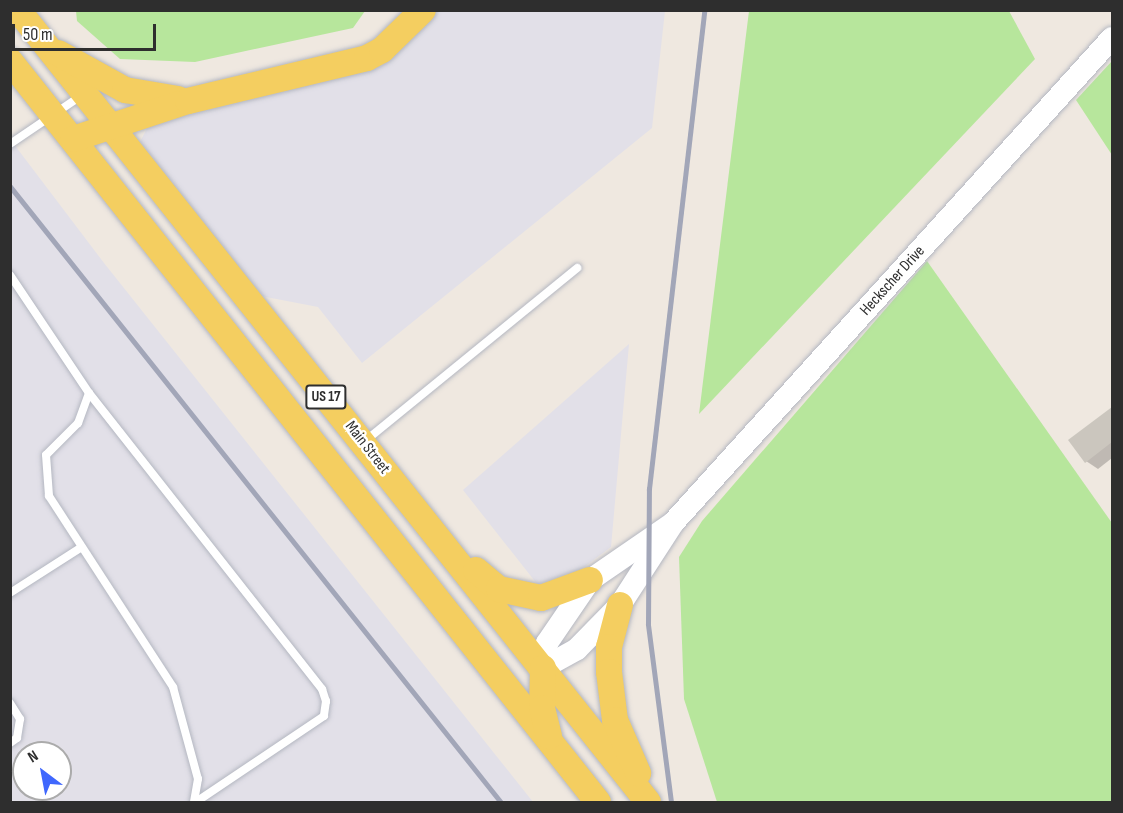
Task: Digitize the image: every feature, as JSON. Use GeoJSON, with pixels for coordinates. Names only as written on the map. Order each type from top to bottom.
{"type":"FeatureCollection","features":[{"type":"Feature","properties":{"kind":"main road","name":"Main Street"},"geometry":{"type":"LineString","coordinates":[[18,10],[648,802]]}},
{"type":"Feature","properties":{"kind":"main road"},"geometry":{"type":"LineString","coordinates":[[73,139],[188,100],[367,58],[382,50],[423,10]]}},
{"type":"Feature","properties":{"kind":"main road","name":"Heckscher Drive"},"geometry":{"type":"LineString","coordinates":[[543,668],[577,649],[620,605],[673,523],[1113,38]]}},
{"type":"Feature","properties":{"kind":"main road"},"geometry":{"type":"LineString","coordinates":[[46,47],[125,90],[188,100]]}},
{"type":"Feature","properties":{"kind":"main road","name":"US 17"},"geometry":{"type":"LineString","coordinates":[[10,61],[598,802]]}},
{"type":"Feature","properties":{"kind":"main road","name":"Heckscher Drive"},"geometry":{"type":"LineString","coordinates":[[543,668],[547,643],[590,580],[673,523]]}},
{"type":"Feature","properties":{"kind":"main road"},"geometry":{"type":"LineString","coordinates":[[439,539],[499,589],[508,592],[541,597],[590,580]]}},
{"type":"Feature","properties":{"kind":"main road"},"geometry":{"type":"LineString","coordinates":[[620,605],[609,647],[615,720],[652,802]]}},
{"type":"Feature","properties":{"kind":"main road"},"geometry":{"type":"LineString","coordinates":[[481,654],[543,668],[542,708],[550,741]]}},
{"type":"Feature","properties":{"kind":"lane"},"geometry":{"type":"LineString","coordinates":[[10,144],[54,116],[84,93]]}},
{"type":"Feature","properties":{"kind":"lane"},"geometry":{"type":"LineString","coordinates":[[363,443],[577,268]]}},
{"type":"Feature","properties":{"kind":"lane"},"geometry":{"type":"LineString","coordinates":[[10,275],[89,393],[322,689],[326,701],[324,716],[195,802]]}},
{"type":"Feature","properties":{"kind":"lane"},"geometry":{"type":"LineString","coordinates":[[89,393],[78,423],[46,455],[49,496],[173,687],[198,779],[195,802]]}},
{"type":"Feature","properties":{"kind":"lane"},"geometry":{"type":"LineString","coordinates":[[10,593],[82,547]]}},
{"type":"Feature","properties":{"kind":"lane"},"geometry":{"type":"LineString","coordinates":[[10,703],[20,719],[17,738],[10,743]]}},
{"type":"Feature","properties":{"kind":"shaded area"},"geometry":{"type":"Polygon","coordinates":[[[429,11],[665,11],[652,128],[362,363],[318,307],[261,296],[140,142],[147,128],[169,116],[362,67],[429,11]]]}},
{"type":"Feature","properties":{"kind":"shaded area"},"geometry":{"type":"Polygon","coordinates":[[[10,139],[104,263],[533,802],[11,802],[10,139]]]}},
{"type":"Feature","properties":{"kind":"shaded area"},"geometry":{"type":"Polygon","coordinates":[[[629,344],[611,547],[565,581],[541,589],[463,490],[629,344]]]}},
{"type":"Feature","properties":{"kind":"green space"},"geometry":{"type":"Polygon","coordinates":[[[76,10],[365,11],[353,28],[195,62],[120,59],[77,21],[76,10]]]}},
{"type":"Feature","properties":{"kind":"green space"},"geometry":{"type":"Polygon","coordinates":[[[749,11],[1009,11],[1035,59],[699,414],[749,11]]]}},
{"type":"Feature","properties":{"kind":"green space"},"geometry":{"type":"Polygon","coordinates":[[[1112,61],[1112,155],[1076,100],[1112,61]]]}},
{"type":"Feature","properties":{"kind":"green space"},"geometry":{"type":"Polygon","coordinates":[[[927,261],[1112,523],[1112,802],[717,802],[684,699],[679,557],[702,521],[927,261]]]}},
{"type":"Feature","properties":{"kind":"building"},"geometry":{"type":"Polygon","coordinates":[[[1112,407],[1112,442],[1085,463],[1068,440],[1112,407]]]}},
{"type":"Feature","properties":{"kind":"railway"},"geometry":{"type":"LineString","coordinates":[[671,802],[648,624],[649,489],[704,10]]}},
{"type":"Feature","properties":{"kind":"railway"},"geometry":{"type":"LineString","coordinates":[[10,186],[501,802]]}}]}
